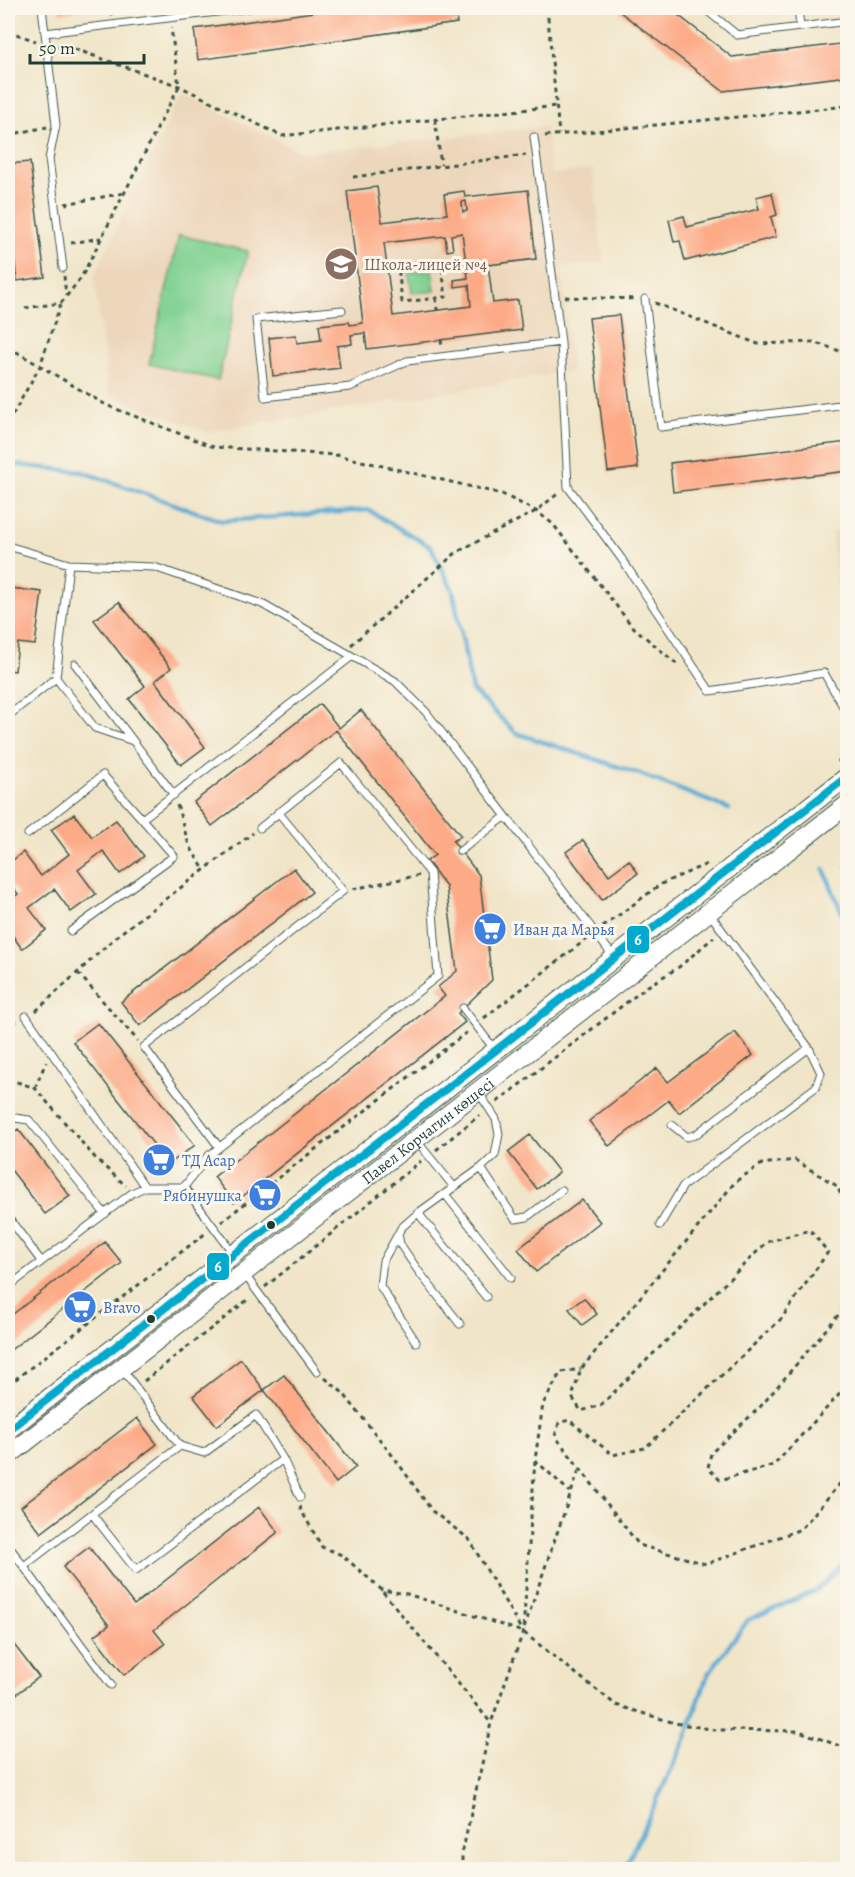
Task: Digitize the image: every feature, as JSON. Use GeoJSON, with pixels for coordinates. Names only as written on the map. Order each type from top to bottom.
{"type":"FeatureCollection","features":[{"type":"Feature","properties":{"kind":"street","name":"Павел Корчагин көшесі"},"geometry":{"type":"LineString","coordinates":[[8,1430],[848,776]]}},
{"type":"Feature","properties":{"kind":"street","name":"Павел Корчагин көшесі"},"geometry":{"type":"LineString","coordinates":[[8,1456],[845,808]]}},
{"type":"Feature","properties":{"kind":"street"},"geometry":{"type":"LineString","coordinates":[[372,1146],[386,1162]]}},
{"type":"Feature","properties":{"kind":"street"},"geometry":{"type":"LineString","coordinates":[[108,1352],[121,1368]]}},
{"type":"Feature","properties":{"kind":"lane"},"geometry":{"type":"LineString","coordinates":[[42,8],[56,125],[49,159],[63,268]]}},
{"type":"Feature","properties":{"kind":"lane"},"geometry":{"type":"LineString","coordinates":[[45,33],[208,10],[250,8]]}},
{"type":"Feature","properties":{"kind":"lane"},"geometry":{"type":"LineString","coordinates":[[704,8],[737,35],[848,21]]}},
{"type":"Feature","properties":{"kind":"lane"},"geometry":{"type":"LineString","coordinates":[[798,8],[800,27]]}},
{"type":"Feature","properties":{"kind":"lane"},"geometry":{"type":"LineString","coordinates":[[534,137],[561,342],[568,487],[621,558],[710,691],[824,673],[848,716]]}},
{"type":"Feature","properties":{"kind":"lane"},"geometry":{"type":"LineString","coordinates":[[645,299],[661,427],[848,404]]}},
{"type":"Feature","properties":{"kind":"lane"},"geometry":{"type":"LineString","coordinates":[[342,310],[256,319],[265,397],[350,387],[407,361],[561,342]]}},
{"type":"Feature","properties":{"kind":"lane"},"geometry":{"type":"LineString","coordinates":[[8,546],[69,564],[154,567],[212,586],[262,604],[395,681],[426,712],[614,957]]}},
{"type":"Feature","properties":{"kind":"lane"},"geometry":{"type":"LineString","coordinates":[[69,564],[56,678],[95,728],[133,741]]}},
{"type":"Feature","properties":{"kind":"lane"},"geometry":{"type":"LineString","coordinates":[[142,819],[351,657]]}},
{"type":"Feature","properties":{"kind":"lane"},"geometry":{"type":"LineString","coordinates":[[75,664],[174,795]]}},
{"type":"Feature","properties":{"kind":"lane"},"geometry":{"type":"LineString","coordinates":[[8,716],[56,678]]}},
{"type":"Feature","properties":{"kind":"lane"},"geometry":{"type":"LineString","coordinates":[[260,828],[341,763],[432,872],[438,976],[443,983]]}},
{"type":"Feature","properties":{"kind":"lane"},"geometry":{"type":"LineString","coordinates":[[28,834],[103,776],[174,856],[71,932]]}},
{"type":"Feature","properties":{"kind":"lane"},"geometry":{"type":"LineString","coordinates":[[826,792],[845,808]]}},
{"type":"Feature","properties":{"kind":"lane"},"geometry":{"type":"LineString","coordinates":[[219,1147],[144,1047],[343,891],[279,812]]}},
{"type":"Feature","properties":{"kind":"lane"},"geometry":{"type":"LineString","coordinates":[[460,851],[505,817]]}},
{"type":"Feature","properties":{"kind":"lane"},"geometry":{"type":"LineString","coordinates":[[660,1225],[683,1186],[816,1087],[821,1073],[809,1048],[708,912]]}},
{"type":"Feature","properties":{"kind":"lane"},"geometry":{"type":"LineString","coordinates":[[184,1187],[207,1157],[219,1147],[438,976]]}},
{"type":"Feature","properties":{"kind":"lane"},"geometry":{"type":"LineString","coordinates":[[463,1008],[495,1050]]}},
{"type":"Feature","properties":{"kind":"lane"},"geometry":{"type":"LineString","coordinates":[[26,1016],[146,1187]]}},
{"type":"Feature","properties":{"kind":"lane"},"geometry":{"type":"LineString","coordinates":[[672,1125],[687,1137],[695,1135],[809,1048]]}},
{"type":"Feature","properties":{"kind":"lane"},"geometry":{"type":"LineString","coordinates":[[416,1342],[380,1287],[383,1262],[401,1228],[495,1155],[499,1134],[496,1119],[478,1091]]}},
{"type":"Feature","properties":{"kind":"lane"},"geometry":{"type":"LineString","coordinates":[[8,1117],[29,1120],[105,1214]]}},
{"type":"Feature","properties":{"kind":"lane"},"geometry":{"type":"LineString","coordinates":[[415,1139],[454,1187]]}},
{"type":"Feature","properties":{"kind":"lane"},"geometry":{"type":"LineString","coordinates":[[481,1168],[515,1219],[527,1216],[562,1190]]}},
{"type":"Feature","properties":{"kind":"lane"},"geometry":{"type":"LineString","coordinates":[[8,1287],[132,1192],[146,1187],[184,1187]]}},
{"type":"Feature","properties":{"kind":"lane"},"geometry":{"type":"LineString","coordinates":[[184,1187],[234,1254]]}},
{"type":"Feature","properties":{"kind":"lane"},"geometry":{"type":"LineString","coordinates":[[445,1194],[511,1278]]}},
{"type":"Feature","properties":{"kind":"lane"},"geometry":{"type":"LineString","coordinates":[[418,1213],[486,1297]]}},
{"type":"Feature","properties":{"kind":"lane"},"geometry":{"type":"LineString","coordinates":[[8,1217],[41,1262]]}},
{"type":"Feature","properties":{"kind":"lane"},"geometry":{"type":"LineString","coordinates":[[398,1234],[400,1244],[419,1272],[460,1324]]}},
{"type":"Feature","properties":{"kind":"lane"},"geometry":{"type":"LineString","coordinates":[[243,1273],[317,1372]]}},
{"type":"Feature","properties":{"kind":"lane"},"geometry":{"type":"LineString","coordinates":[[121,1368],[180,1446],[204,1453],[256,1415],[283,1459],[300,1497]]}},
{"type":"Feature","properties":{"kind":"lane"},"geometry":{"type":"LineString","coordinates":[[24,1566],[180,1446]]}},
{"type":"Feature","properties":{"kind":"lane"},"geometry":{"type":"LineString","coordinates":[[92,1515],[136,1570],[283,1459]]}},
{"type":"Feature","properties":{"kind":"lane"},"geometry":{"type":"LineString","coordinates":[[8,1545],[111,1685]]}},
{"type":"Feature","properties":{"kind":"path"},"geometry":{"type":"LineString","coordinates":[[547,8],[560,134]]}},
{"type":"Feature","properties":{"kind":"path"},"geometry":{"type":"LineString","coordinates":[[8,423],[40,366],[61,303],[81,278],[179,86],[169,17]]}},
{"type":"Feature","properties":{"kind":"path"},"geometry":{"type":"LineString","coordinates":[[8,31],[46,45],[66,46],[179,86],[282,136],[557,106]]}},
{"type":"Feature","properties":{"kind":"path"},"geometry":{"type":"LineString","coordinates":[[534,137],[848,106]]}},
{"type":"Feature","properties":{"kind":"path"},"geometry":{"type":"LineString","coordinates":[[435,119],[441,166]]}},
{"type":"Feature","properties":{"kind":"path"},"geometry":{"type":"LineString","coordinates":[[8,135],[56,125]]}},
{"type":"Feature","properties":{"kind":"path"},"geometry":{"type":"LineString","coordinates":[[353,177],[536,153]]}},
{"type":"Feature","properties":{"kind":"path"},"geometry":{"type":"LineString","coordinates":[[55,206],[124,193]]}},
{"type":"Feature","properties":{"kind":"path"},"geometry":{"type":"LineString","coordinates":[[60,245],[101,238]]}},
{"type":"Feature","properties":{"kind":"path"},"geometry":{"type":"LineString","coordinates":[[441,260],[446,297],[436,298],[402,302],[398,265],[441,260]]}},
{"type":"Feature","properties":{"kind":"path"},"geometry":{"type":"LineString","coordinates":[[63,268],[66,296]]}},
{"type":"Feature","properties":{"kind":"path"},"geometry":{"type":"LineString","coordinates":[[555,296],[645,299],[758,344],[813,342],[847,353]]}},
{"type":"Feature","properties":{"kind":"path"},"geometry":{"type":"LineString","coordinates":[[436,298],[437,310]]}},
{"type":"Feature","properties":{"kind":"path"},"geometry":{"type":"LineString","coordinates":[[25,308],[61,303]]}},
{"type":"Feature","properties":{"kind":"path"},"geometry":{"type":"LineString","coordinates":[[8,347],[106,405],[214,447],[336,455],[502,494],[536,511],[553,524],[632,626],[684,669]]}},
{"type":"Feature","properties":{"kind":"path"},"geometry":{"type":"LineString","coordinates":[[343,652],[457,552],[536,511],[568,487]]}},
{"type":"Feature","properties":{"kind":"path"},"geometry":{"type":"LineString","coordinates":[[174,795],[189,845],[204,868]]}},
{"type":"Feature","properties":{"kind":"path"},"geometry":{"type":"LineString","coordinates":[[8,1026],[38,1010],[118,935],[260,828]]}},
{"type":"Feature","properties":{"kind":"path"},"geometry":{"type":"LineString","coordinates":[[848,860],[841,863],[848,879]]}},
{"type":"Feature","properties":{"kind":"path"},"geometry":{"type":"LineString","coordinates":[[343,891],[432,872]]}},
{"type":"Feature","properties":{"kind":"path"},"geometry":{"type":"LineString","coordinates":[[8,1385],[661,884]]}},
{"type":"Feature","properties":{"kind":"path"},"geometry":{"type":"LineString","coordinates":[[78,973],[144,1047]]}},
{"type":"Feature","properties":{"kind":"path"},"geometry":{"type":"LineString","coordinates":[[35,1088],[50,1051]]}},
{"type":"Feature","properties":{"kind":"path"},"geometry":{"type":"LineString","coordinates":[[8,1079],[35,1088],[97,1160],[132,1192]]}},
{"type":"Feature","properties":{"kind":"path"},"geometry":{"type":"LineString","coordinates":[[848,1210],[837,1186],[795,1160],[762,1164],[736,1181],[581,1369],[572,1397],[581,1411],[601,1405],[767,1242],[810,1230],[828,1252],[781,1319],[645,1448],[613,1455],[568,1420],[559,1423],[555,1436],[639,1545],[706,1564],[801,1529],[848,1474]]}},
{"type":"Feature","properties":{"kind":"path"},"geometry":{"type":"LineString","coordinates":[[848,1300],[845,1307],[761,1406],[711,1453],[708,1468],[720,1480],[774,1465],[848,1385]]}},
{"type":"Feature","properties":{"kind":"path"},"geometry":{"type":"LineString","coordinates":[[523,1632],[535,1460],[543,1404],[561,1372],[581,1369]]}},
{"type":"Feature","properties":{"kind":"path"},"geometry":{"type":"LineString","coordinates":[[317,1372],[343,1393],[396,1460],[432,1511],[469,1539],[523,1632]]}},
{"type":"Feature","properties":{"kind":"path"},"geometry":{"type":"LineString","coordinates":[[535,1460],[570,1492]]}},
{"type":"Feature","properties":{"kind":"path"},"geometry":{"type":"LineString","coordinates":[[462,1869],[462,1854],[491,1723],[570,1492],[580,1469]]}},
{"type":"Feature","properties":{"kind":"path"},"geometry":{"type":"LineString","coordinates":[[300,1497],[301,1510],[322,1547],[342,1556],[382,1590],[491,1723]]}},
{"type":"Feature","properties":{"kind":"path"},"geometry":{"type":"LineString","coordinates":[[382,1590],[407,1594],[523,1632],[616,1706],[675,1723],[716,1730],[799,1731],[848,1749]]}},
{"type":"Feature","properties":{"kind":"shaded area","name":"Школа-лицей №4"},"geometry":{"type":"Polygon","coordinates":[[[182,93],[303,153],[546,127],[551,174],[593,169],[603,262],[561,267],[572,371],[208,432],[109,395],[94,276],[182,93]]]}},
{"type":"Feature","properties":{"kind":"shaded area"},"geometry":{"type":"Polygon","coordinates":[[[848,530],[847,650],[831,532],[848,530]]]}},
{"type":"Feature","properties":{"kind":"green space"},"geometry":{"type":"Polygon","coordinates":[[[179,235],[248,251],[218,380],[149,364],[179,235]]]}},
{"type":"Feature","properties":{"kind":"green space"},"geometry":{"type":"Polygon","coordinates":[[[432,270],[435,291],[412,293],[409,273],[432,270]]]}},
{"type":"Feature","properties":{"kind":"building"},"geometry":{"type":"Polygon","coordinates":[[[59,8],[89,8],[89,9],[60,13],[59,8]]]}},
{"type":"Feature","properties":{"kind":"building"},"geometry":{"type":"Polygon","coordinates":[[[341,8],[455,8],[457,23],[198,60],[194,29],[341,8]]]}},
{"type":"Feature","properties":{"kind":"building"},"geometry":{"type":"Polygon","coordinates":[[[615,8],[669,8],[732,57],[848,43],[848,76],[723,91],[615,8]]]}},
{"type":"Feature","properties":{"kind":"building"},"geometry":{"type":"Polygon","coordinates":[[[30,162],[45,277],[17,281],[8,207],[8,164],[30,162]]]}},
{"type":"Feature","properties":{"kind":"building"},"geometry":{"type":"Polygon","coordinates":[[[377,187],[382,222],[447,214],[444,194],[464,191],[465,197],[528,190],[536,259],[488,265],[493,303],[518,300],[522,330],[367,349],[365,333],[351,335],[352,344],[337,346],[340,368],[273,376],[269,338],[296,335],[297,343],[321,340],[319,325],[363,323],[347,191],[377,187]],[[466,201],[462,202],[463,212],[467,211],[466,201]],[[462,233],[451,235],[453,250],[447,251],[445,236],[384,243],[393,316],[471,306],[469,285],[455,287],[454,280],[468,278],[462,233]]]}},
{"type":"Feature","properties":{"kind":"building"},"geometry":{"type":"Polygon","coordinates":[[[772,193],[777,215],[771,217],[776,237],[685,261],[680,241],[674,242],[669,220],[684,216],[687,227],[759,209],[756,197],[772,193]]]}},
{"type":"Feature","properties":{"kind":"building"},"geometry":{"type":"Polygon","coordinates":[[[619,315],[638,468],[608,472],[589,318],[619,315]]]}},
{"type":"Feature","properties":{"kind":"building"},"geometry":{"type":"Polygon","coordinates":[[[848,442],[848,471],[673,492],[670,463],[848,442]]]}},
{"type":"Feature","properties":{"kind":"building"},"geometry":{"type":"Polygon","coordinates":[[[10,588],[42,592],[35,645],[18,643],[15,671],[8,670],[10,588]]]}},
{"type":"Feature","properties":{"kind":"building"},"geometry":{"type":"Polygon","coordinates":[[[119,602],[171,668],[155,681],[205,747],[181,765],[129,699],[145,686],[94,620],[119,602]]]}},
{"type":"Feature","properties":{"kind":"building"},"geometry":{"type":"Polygon","coordinates":[[[320,704],[339,728],[361,710],[461,836],[453,841],[479,875],[492,980],[458,1013],[465,1022],[234,1203],[214,1177],[445,996],[438,987],[457,971],[446,886],[427,861],[435,855],[336,730],[212,826],[194,802],[320,704]]]}},
{"type":"Feature","properties":{"kind":"building"},"geometry":{"type":"Polygon","coordinates":[[[74,814],[92,837],[116,820],[144,856],[120,874],[103,851],[78,870],[96,894],[71,912],[54,889],[29,908],[46,930],[22,949],[8,929],[8,901],[18,894],[8,880],[8,864],[23,852],[41,876],[69,854],[51,830],[74,814]]]}},
{"type":"Feature","properties":{"kind":"building"},"geometry":{"type":"Polygon","coordinates":[[[583,840],[609,875],[629,860],[638,873],[602,900],[566,852],[583,840]]]}},
{"type":"Feature","properties":{"kind":"building"},"geometry":{"type":"Polygon","coordinates":[[[294,868],[312,892],[140,1026],[121,1002],[294,868]]]}},
{"type":"Feature","properties":{"kind":"building"},"geometry":{"type":"Polygon","coordinates":[[[98,1023],[195,1145],[169,1164],[73,1042],[98,1023]]]}},
{"type":"Feature","properties":{"kind":"building"},"geometry":{"type":"Polygon","coordinates":[[[735,1032],[753,1055],[679,1113],[669,1100],[609,1146],[589,1121],[657,1068],[668,1082],[735,1032]]]}},
{"type":"Feature","properties":{"kind":"building"},"geometry":{"type":"Polygon","coordinates":[[[18,1129],[70,1196],[45,1214],[8,1166],[8,1137],[18,1129]]]}},
{"type":"Feature","properties":{"kind":"building"},"geometry":{"type":"Polygon","coordinates":[[[530,1135],[559,1172],[537,1189],[508,1152],[530,1135]]]}},
{"type":"Feature","properties":{"kind":"building"},"geometry":{"type":"Polygon","coordinates":[[[582,1200],[600,1222],[536,1272],[518,1249],[582,1200]]]}},
{"type":"Feature","properties":{"kind":"building"},"geometry":{"type":"Polygon","coordinates":[[[105,1242],[122,1263],[8,1352],[8,1318],[105,1242]]]}},
{"type":"Feature","properties":{"kind":"building"},"geometry":{"type":"Polygon","coordinates":[[[584,1298],[597,1314],[582,1325],[569,1309],[584,1298]]]}},
{"type":"Feature","properties":{"kind":"building"},"geometry":{"type":"Polygon","coordinates":[[[241,1359],[264,1390],[217,1426],[193,1396],[241,1359]]]}},
{"type":"Feature","properties":{"kind":"building"},"geometry":{"type":"Polygon","coordinates":[[[284,1375],[356,1467],[336,1483],[264,1390],[284,1375]]]}},
{"type":"Feature","properties":{"kind":"building"},"geometry":{"type":"Polygon","coordinates":[[[137,1418],[157,1444],[41,1533],[21,1507],[137,1418]]]}},
{"type":"Feature","properties":{"kind":"building"},"geometry":{"type":"Polygon","coordinates":[[[259,1507],[278,1532],[154,1630],[165,1644],[124,1675],[94,1636],[109,1625],[63,1567],[89,1547],[134,1605],[259,1507]]]}},
{"type":"Feature","properties":{"kind":"building"},"geometry":{"type":"Polygon","coordinates":[[[8,1637],[39,1677],[10,1699],[8,1696],[8,1637]]]}},
{"type":"Feature","properties":{"kind":"waterway"},"geometry":{"type":"LineString","coordinates":[[8,464],[83,472],[222,521],[368,510],[431,547],[453,591],[472,690],[516,733],[640,774],[729,809]]}},
{"type":"Feature","properties":{"kind":"waterway"},"geometry":{"type":"LineString","coordinates":[[824,869],[848,928]]}},
{"type":"Feature","properties":{"kind":"waterway"},"geometry":{"type":"LineString","coordinates":[[624,1870],[685,1740],[708,1674],[748,1620],[817,1590],[848,1560]]}},
{"type":"Feature","properties":{"kind":"transit line","name":"6"},"geometry":{"type":"LineString","coordinates":[[8,1430],[848,776]]}},
{"type":"Feature","properties":{"kind":"place","name":"Школа-лицей №4"},"geometry":{"type":"Point","coordinates":[341,264]}},
{"type":"Feature","properties":{"kind":"place","name":"Иван да Марья"},"geometry":{"type":"Point","coordinates":[490,929]}},
{"type":"Feature","properties":{"kind":"place","name":"ТД Асар"},"geometry":{"type":"Point","coordinates":[159,1160]}},
{"type":"Feature","properties":{"kind":"place","name":"Рябинушка"},"geometry":{"type":"Point","coordinates":[265,1195]}},
{"type":"Feature","properties":{"kind":"place","name":"Bravo"},"geometry":{"type":"Point","coordinates":[80,1307]}}]}
